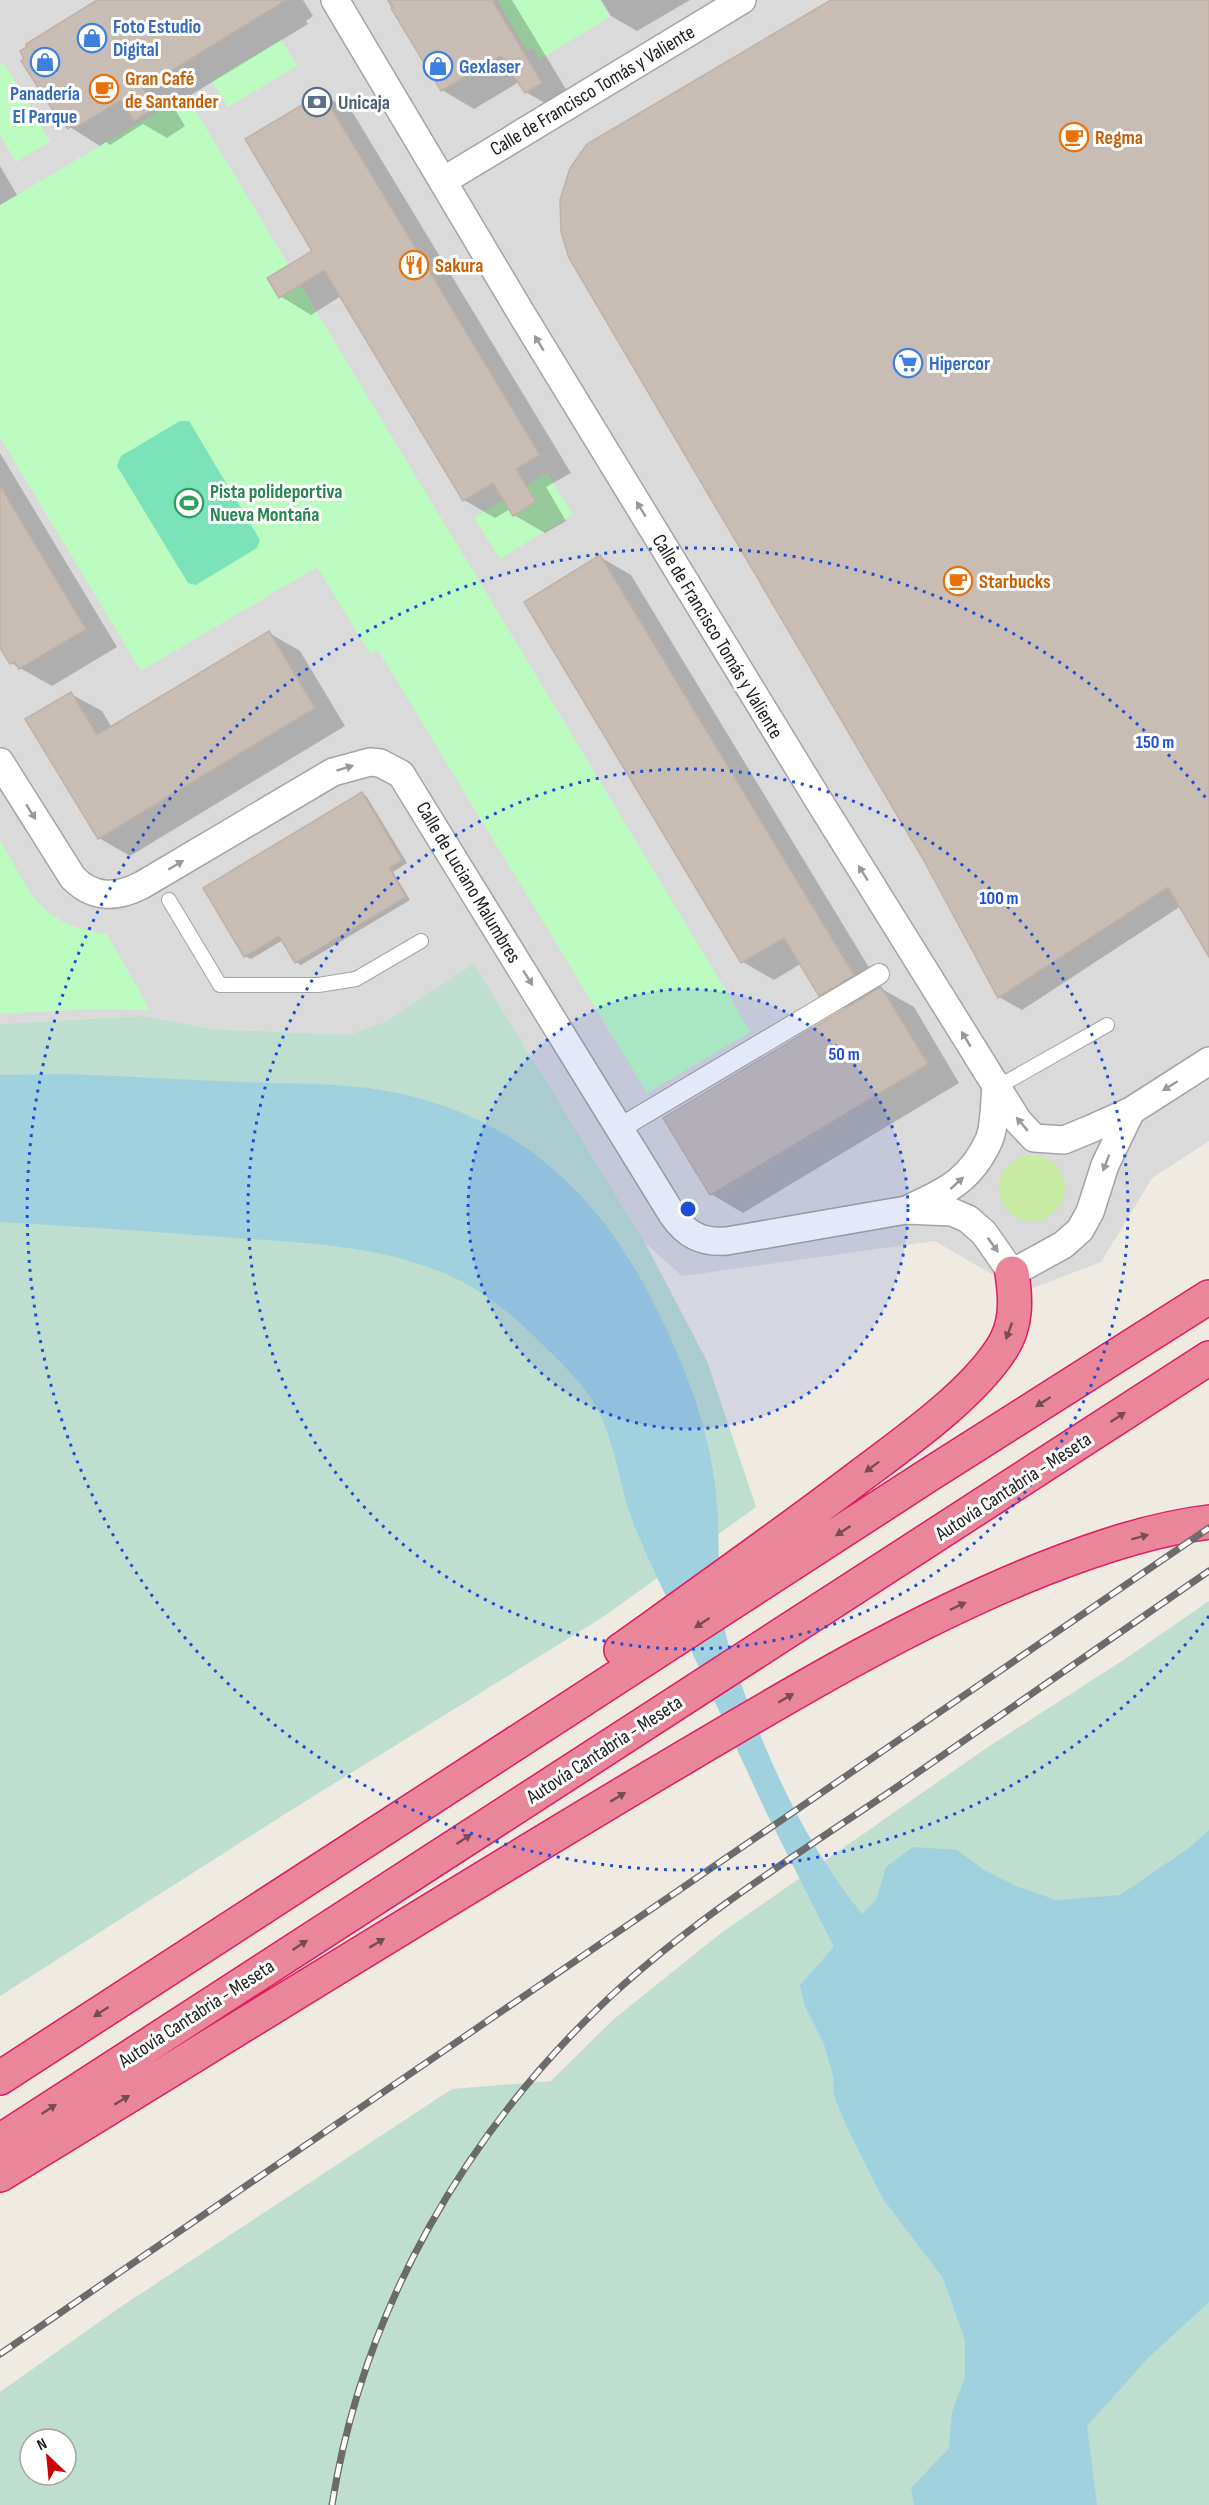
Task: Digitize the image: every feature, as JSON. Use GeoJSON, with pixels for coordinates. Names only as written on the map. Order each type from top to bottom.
{"type":"FeatureCollection","features":[{"type":"Feature","properties":{"kind":"highway"},"geometry":{"type":"LineString","coordinates":[[742,1581],[976,1379],[1002,1347],[1011,1328],[1015,1296],[1012,1274]]}},
{"type":"Feature","properties":{"kind":"highway"},"geometry":{"type":"LineString","coordinates":[[1127,1348],[1209,1292]]}},
{"type":"Feature","properties":{"kind":"highway"},"geometry":{"type":"LineString","coordinates":[[0,2078],[129,1994],[742,1581],[1209,1297]]}},
{"type":"Feature","properties":{"kind":"highway","name":"Autovía Cantabria - Meseta"},"geometry":{"type":"LineString","coordinates":[[0,2141],[1209,1358]]}},
{"type":"Feature","properties":{"kind":"highway"},"geometry":{"type":"LineString","coordinates":[[0,2175],[568,1827],[812,1683],[943,1612],[998,1587],[1078,1556],[1158,1532],[1209,1522]]}},
{"type":"Feature","properties":{"kind":"street","name":"Calle de Francisco Tomás y Valiente"},"geometry":{"type":"LineString","coordinates":[[335,0],[812,791],[1018,1121],[1034,1138],[1064,1140],[1131,1111]]}},
{"type":"Feature","properties":{"kind":"street","name":"Calle de Francisco Tomás y Valiente"},"geometry":{"type":"LineString","coordinates":[[443,181],[742,0]]}},
{"type":"Feature","properties":{"kind":"street","name":"Calle de Luciano Malumbres"},"geometry":{"type":"LineString","coordinates":[[0,762],[73,878],[86,890],[105,895],[122,894],[142,885],[333,772],[370,762],[393,769],[407,781],[676,1221],[687,1232],[700,1239],[728,1241],[906,1210],[952,1212],[968,1219],[984,1233],[1012,1274]]}},
{"type":"Feature","properties":{"kind":"street"},"geometry":{"type":"LineString","coordinates":[[620,1128],[879,974]]}},
{"type":"Feature","properties":{"kind":"street"},"geometry":{"type":"LineString","coordinates":[[1012,1274],[1063,1245],[1080,1230],[1090,1212],[1105,1165],[1131,1111],[1209,1061]]}},
{"type":"Feature","properties":{"kind":"street","name":"Calle de Luciano Malumbres"},"geometry":{"type":"LineString","coordinates":[[906,1210],[948,1191],[972,1169],[989,1138],[996,1088]]}},
{"type":"Feature","properties":{"kind":"lane"},"geometry":{"type":"LineString","coordinates":[[169,900],[220,985],[318,985],[356,979],[421,941]]}},
{"type":"Feature","properties":{"kind":"lane"},"geometry":{"type":"LineString","coordinates":[[996,1088],[1107,1025]]}},
{"type":"Feature","properties":{"kind":"shaded area"},"geometry":{"type":"Polygon","coordinates":[[[0,0],[1209,0],[1209,1141],[1152,1178],[1101,1262],[1022,1292],[935,1241],[682,1276],[645,1243],[474,965],[383,1023],[348,1035],[214,1029],[143,1016],[0,1024],[0,0]]]}},
{"type":"Feature","properties":{"kind":"green space"},"geometry":{"type":"Polygon","coordinates":[[[497,0],[600,0],[610,17],[540,59],[533,48],[527,51],[497,0]]]}},
{"type":"Feature","properties":{"kind":"green space"},"geometry":{"type":"Polygon","coordinates":[[[281,39],[297,66],[228,107],[212,81],[281,39]]]}},
{"type":"Feature","properties":{"kind":"green space"},"geometry":{"type":"Polygon","coordinates":[[[4,63],[50,141],[16,162],[0,135],[0,65],[4,63]]]}},
{"type":"Feature","properties":{"kind":"green space"},"geometry":{"type":"Polygon","coordinates":[[[186,95],[751,1032],[647,1093],[378,650],[370,654],[317,567],[141,671],[0,437],[0,205],[186,95]]]}},
{"type":"Feature","properties":{"kind":"green space","name":"Pista polideportiva Nueva Montaña"},"geometry":{"type":"Polygon","coordinates":[[[180,421],[189,421],[260,540],[257,548],[196,585],[188,583],[117,466],[121,456],[180,421]]]}},
{"type":"Feature","properties":{"kind":"green space"},"geometry":{"type":"Polygon","coordinates":[[[547,473],[573,514],[500,559],[474,518],[547,473]]]}},
{"type":"Feature","properties":{"kind":"green space"},"geometry":{"type":"Polygon","coordinates":[[[0,841],[30,892],[40,904],[66,923],[107,934],[150,1010],[87,1009],[0,1014],[0,841]]]}},
{"type":"Feature","properties":{"kind":"green space"},"geometry":{"type":"Polygon","coordinates":[[[474,964],[645,1243],[707,1361],[756,1507],[603,1617],[288,1812],[0,1996],[0,1024],[143,1016],[214,1029],[348,1035],[383,1023],[474,964]]]}},
{"type":"Feature","properties":{"kind":"green space"},"geometry":{"type":"Polygon","coordinates":[[[1032,1155],[1045,1157],[1060,1170],[1065,1188],[1063,1201],[1050,1216],[1032,1221],[1019,1219],[1004,1206],[999,1188],[1001,1175],[1014,1160],[1032,1155]]]}},
{"type":"Feature","properties":{"kind":"green space"},"geometry":{"type":"Polygon","coordinates":[[[1209,1601],[1209,2505],[0,2505],[0,2392],[119,2308],[452,2089],[551,2081],[614,2019],[721,1933],[988,1747],[1125,1659],[1209,1601]]]}},
{"type":"Feature","properties":{"kind":"water"},"geometry":{"type":"Polygon","coordinates":[[[58,1074],[336,1085],[416,1097],[460,1112],[501,1132],[538,1157],[571,1186],[601,1220],[628,1258],[652,1300],[683,1366],[699,1412],[711,1460],[717,1501],[721,1601],[726,1636],[734,1663],[766,1749],[793,1807],[825,1862],[862,1914],[876,1900],[886,1867],[913,1847],[957,1850],[984,1870],[1016,1886],[1056,1900],[1120,1895],[1189,1848],[1209,1830],[1209,2302],[1148,2358],[1087,2426],[1097,2505],[914,2505],[911,2488],[949,2448],[952,2412],[965,2377],[965,2340],[943,2278],[883,2199],[834,2096],[833,2076],[824,2044],[805,2007],[800,1985],[834,1947],[767,1814],[644,1549],[627,1504],[609,1437],[600,1414],[582,1386],[540,1342],[493,1301],[461,1281],[404,1259],[344,1247],[314,1244],[0,1222],[0,1075],[58,1074]]]}},
{"type":"Feature","properties":{"kind":"building"},"geometry":{"type":"Polygon","coordinates":[[[97,0],[286,0],[143,88],[154,108],[134,121],[121,100],[77,127],[75,124],[68,129],[63,121],[61,123],[21,61],[24,59],[20,51],[27,47],[26,44],[97,0]]]}},
{"type":"Feature","properties":{"kind":"building"},"geometry":{"type":"Polygon","coordinates":[[[389,0],[492,0],[542,83],[525,93],[501,56],[441,91],[391,8],[393,7],[389,0]]]}},
{"type":"Feature","properties":{"kind":"building"},"geometry":{"type":"Polygon","coordinates":[[[831,0],[1209,0],[1209,957],[1168,887],[998,998],[923,859],[569,258],[561,232],[560,200],[570,168],[587,144],[831,0]]]}},
{"type":"Feature","properties":{"kind":"building"},"geometry":{"type":"Polygon","coordinates":[[[322,93],[540,455],[516,469],[536,502],[513,516],[493,483],[463,501],[324,270],[279,298],[267,278],[312,251],[245,139],[322,93]]]}},
{"type":"Feature","properties":{"kind":"building"},"geometry":{"type":"Polygon","coordinates":[[[0,486],[86,629],[19,669],[14,661],[10,664],[0,648],[0,486]]]}},
{"type":"Feature","properties":{"kind":"building"},"geometry":{"type":"Polygon","coordinates":[[[600,555],[854,975],[819,996],[784,938],[741,963],[524,602],[600,555]]]}},
{"type":"Feature","properties":{"kind":"building"},"geometry":{"type":"Polygon","coordinates":[[[269,631],[315,708],[98,839],[25,719],[71,692],[97,735],[269,631]]]}},
{"type":"Feature","properties":{"kind":"building"},"geometry":{"type":"Polygon","coordinates":[[[362,792],[402,860],[389,868],[406,897],[295,963],[279,936],[244,957],[203,888],[362,792]]]}},
{"type":"Feature","properties":{"kind":"building"},"geometry":{"type":"Polygon","coordinates":[[[881,987],[928,1064],[710,1195],[663,1118],[881,987]]]}},
{"type":"Feature","properties":{"kind":"railway"},"geometry":{"type":"LineString","coordinates":[[0,2354],[1209,1528]]}},
{"type":"Feature","properties":{"kind":"railway"},"geometry":{"type":"LineString","coordinates":[[332,2505],[347,2432],[368,2361],[396,2293],[429,2227],[468,2164],[511,2104],[560,2048],[644,1966],[713,1913],[1209,1571]]}},
{"type":"Feature","properties":{"kind":"place","name":"Foto Estudio Digital"},"geometry":{"type":"Point","coordinates":[92,38]}},
{"type":"Feature","properties":{"kind":"place","name":"Panadería El Parque"},"geometry":{"type":"Point","coordinates":[45,62]}},
{"type":"Feature","properties":{"kind":"place","name":"Gexlaser"},"geometry":{"type":"Point","coordinates":[438,66]}},
{"type":"Feature","properties":{"kind":"place","name":"Gran Café de Santander"},"geometry":{"type":"Point","coordinates":[104,89]}},
{"type":"Feature","properties":{"kind":"place","name":"Unicaja"},"geometry":{"type":"Point","coordinates":[317,102]}},
{"type":"Feature","properties":{"kind":"place","name":"Regma"},"geometry":{"type":"Point","coordinates":[1074,137]}},
{"type":"Feature","properties":{"kind":"place","name":"Sakura"},"geometry":{"type":"Point","coordinates":[414,265]}},
{"type":"Feature","properties":{"kind":"place","name":"Hipercor"},"geometry":{"type":"Point","coordinates":[908,363]}},
{"type":"Feature","properties":{"kind":"place","name":"Pista polideportiva Nueva Montaña"},"geometry":{"type":"Point","coordinates":[189,503]}},
{"type":"Feature","properties":{"kind":"place","name":"Starbucks"},"geometry":{"type":"Point","coordinates":[958,581]}}]}
